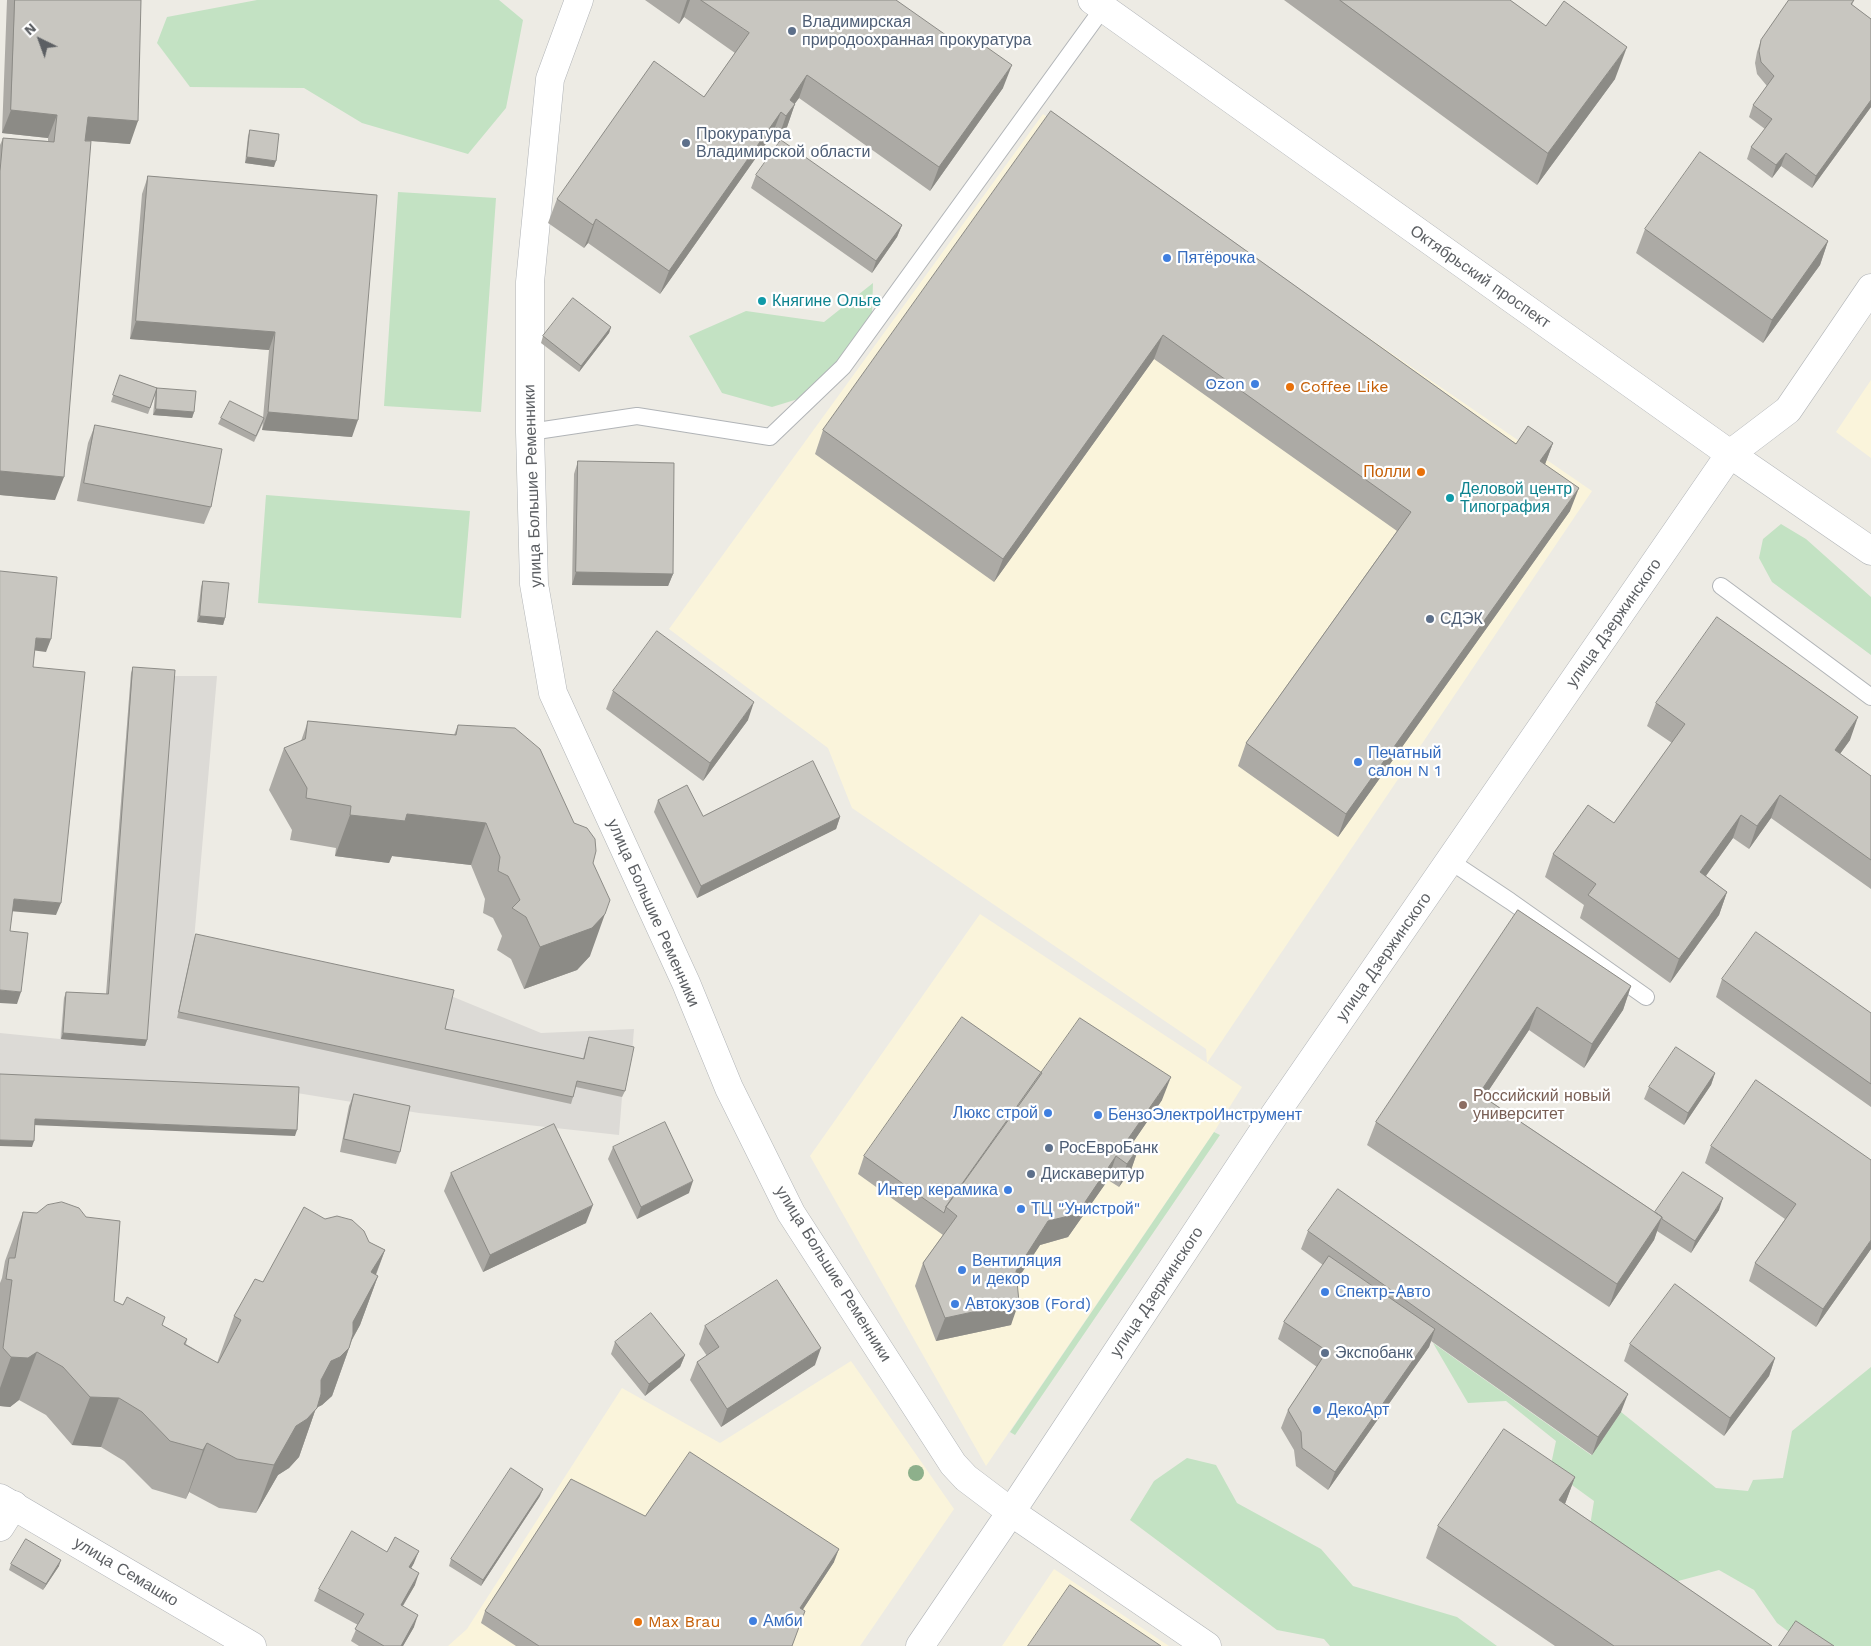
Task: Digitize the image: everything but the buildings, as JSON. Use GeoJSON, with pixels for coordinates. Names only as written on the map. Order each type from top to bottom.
{"type":"FeatureCollection","features":[{"type":"Feature","properties":{"kind":"street","name":"улица Большие Ременники"},"geometry":{"type":"LineString","coordinates":[[579,0],[550,79],[530,282],[530,432],[534,584],[554,693],[686,983],[729,1088],[791,1213],[953,1464],[966,1478],[1011,1512],[1206,1646]]}},
{"type":"Feature","properties":{"kind":"street","name":"Октябрьский проспект"},"geometry":{"type":"LineString","coordinates":[[1102,3],[1730,454],[1871,551]]}},
{"type":"Feature","properties":{"kind":"street","name":"улица Дзержинского"},"geometry":{"type":"LineString","coordinates":[[920,1646],[1261,1136],[1730,454],[1788,410],[1871,288]]}},
{"type":"Feature","properties":{"kind":"street","name":"улица Семашко"},"geometry":{"type":"LineString","coordinates":[[5,1510],[252,1646]]}},
{"type":"Feature","properties":{"kind":"lane"},"geometry":{"type":"LineString","coordinates":[[530,432],[637,416],[770,437],[843,366],[1102,3]]}},
{"type":"Feature","properties":{"kind":"lane"},"geometry":{"type":"LineString","coordinates":[[1721,586],[1871,697]]}},
{"type":"Feature","properties":{"kind":"lane"},"geometry":{"type":"LineString","coordinates":[[1450,861],[1510,901],[1646,998]]}},
{"type":"Feature","properties":{"kind":"shaded area"},"geometry":{"type":"Polygon","coordinates":[[[1043,114],[1592,491],[1207,1063],[1206,1049],[852,808],[828,748],[669,629],[1043,114]]]}},
{"type":"Feature","properties":{"kind":"shaded area"},"geometry":{"type":"Polygon","coordinates":[[[1871,380],[1871,458],[1836,432],[1871,380]]]}},
{"type":"Feature","properties":{"kind":"shaded area"},"geometry":{"type":"Polygon","coordinates":[[[131,673],[173,676],[217,676],[194,940],[451,996],[541,1033],[634,1029],[632,1053],[622,1097],[619,1135],[419,1113],[297,1093],[295,1136],[33,1125],[0,1146],[0,1033],[60,1039],[64,998],[106,1000],[131,673]]]}},
{"type":"Feature","properties":{"kind":"shaded area"},"geometry":{"type":"Polygon","coordinates":[[[980,914],[1242,1087],[1214,1132],[986,1466],[810,1156],[980,914]]]}},
{"type":"Feature","properties":{"kind":"shaded area"},"geometry":{"type":"Polygon","coordinates":[[[851,1361],[954,1509],[860,1646],[448,1646],[467,1629],[622,1388],[720,1443],[851,1361]]]}},
{"type":"Feature","properties":{"kind":"shaded area"},"geometry":{"type":"Polygon","coordinates":[[[1054,1569],[1169,1646],[1002,1646],[1054,1569]]]}},
{"type":"Feature","properties":{"kind":"green space"},"geometry":{"type":"Polygon","coordinates":[[[257,0],[499,0],[523,20],[506,108],[468,154],[362,123],[304,88],[190,87],[157,43],[167,17],[257,0]]]}},
{"type":"Feature","properties":{"kind":"green space"},"geometry":{"type":"Polygon","coordinates":[[[398,192],[496,198],[481,412],[384,406],[398,192]]]}},
{"type":"Feature","properties":{"kind":"green space"},"geometry":{"type":"Polygon","coordinates":[[[873,283],[872,313],[836,365],[798,399],[772,407],[722,393],[689,336],[746,311],[824,322],[873,283]]]}},
{"type":"Feature","properties":{"kind":"green space"},"geometry":{"type":"Polygon","coordinates":[[[266,495],[470,511],[461,618],[258,603],[266,495]]]}},
{"type":"Feature","properties":{"kind":"green space"},"geometry":{"type":"Polygon","coordinates":[[[1781,524],[1806,539],[1871,597],[1871,655],[1772,582],[1759,558],[1763,539],[1781,524]]]}},
{"type":"Feature","properties":{"kind":"green space"},"geometry":{"type":"Polygon","coordinates":[[[1214,1132],[1220,1135],[1015,1435],[1010,1432],[1214,1132]]]}},
{"type":"Feature","properties":{"kind":"green space"},"geometry":{"type":"Polygon","coordinates":[[[1433,1343],[1591,1455],[1621,1412],[1716,1488],[1748,1491],[1753,1480],[1783,1478],[1792,1431],[1871,1367],[1871,1646],[1808,1646],[1777,1623],[1754,1590],[1719,1570],[1656,1587],[1589,1532],[1594,1501],[1550,1469],[1556,1441],[1506,1401],[1468,1403],[1433,1343]]]}},
{"type":"Feature","properties":{"kind":"green space"},"geometry":{"type":"Polygon","coordinates":[[[1187,1458],[1216,1465],[1237,1503],[1321,1549],[1353,1586],[1457,1617],[1497,1646],[1330,1646],[1324,1639],[1277,1630],[1130,1520],[1154,1481],[1187,1458]]]}},
{"type":"Feature","properties":{"kind":"place","name":"Владимирская природоохранная прокуратура"},"geometry":{"type":"Point","coordinates":[792,31]}},
{"type":"Feature","properties":{"kind":"place","name":"Прокуратура Владимирской области"},"geometry":{"type":"Point","coordinates":[686,143]}},
{"type":"Feature","properties":{"kind":"place","name":"Пятёрочка"},"geometry":{"type":"Point","coordinates":[1167,258]}},
{"type":"Feature","properties":{"kind":"place","name":"Княгине Ольге"},"geometry":{"type":"Point","coordinates":[762,301]}},
{"type":"Feature","properties":{"kind":"place","name":"Ozon"},"geometry":{"type":"Point","coordinates":[1255,384]}},
{"type":"Feature","properties":{"kind":"place","name":"Coffee Like"},"geometry":{"type":"Point","coordinates":[1290,387]}},
{"type":"Feature","properties":{"kind":"place","name":"Полли"},"geometry":{"type":"Point","coordinates":[1421,472]}},
{"type":"Feature","properties":{"kind":"place","name":"Деловой центр Типография"},"geometry":{"type":"Point","coordinates":[1450,498]}},
{"type":"Feature","properties":{"kind":"place","name":"СДЭК"},"geometry":{"type":"Point","coordinates":[1430,619]}},
{"type":"Feature","properties":{"kind":"place","name":"Печатный салон N 1"},"geometry":{"type":"Point","coordinates":[1358,762]}},
{"type":"Feature","properties":{"kind":"place","name":"Российский новый университет"},"geometry":{"type":"Point","coordinates":[1463,1105]}},
{"type":"Feature","properties":{"kind":"place","name":"Люкс строй"},"geometry":{"type":"Point","coordinates":[1048,1113]}},
{"type":"Feature","properties":{"kind":"place","name":"БензоЭлектроИнструмент"},"geometry":{"type":"Point","coordinates":[1098,1115]}},
{"type":"Feature","properties":{"kind":"place","name":"РосЕвроБанк"},"geometry":{"type":"Point","coordinates":[1049,1148]}},
{"type":"Feature","properties":{"kind":"place","name":"Дискаверитур"},"geometry":{"type":"Point","coordinates":[1031,1174]}},
{"type":"Feature","properties":{"kind":"place","name":"Интер керамика"},"geometry":{"type":"Point","coordinates":[1008,1190]}},
{"type":"Feature","properties":{"kind":"place","name":"ТЦ \"Унистрой\""},"geometry":{"type":"Point","coordinates":[1021,1209]}},
{"type":"Feature","properties":{"kind":"place","name":"Вентиляция и декор"},"geometry":{"type":"Point","coordinates":[962,1270]}},
{"type":"Feature","properties":{"kind":"place","name":"Спектр-Авто"},"geometry":{"type":"Point","coordinates":[1325,1292]}},
{"type":"Feature","properties":{"kind":"place","name":"Автокузов (Ford)"},"geometry":{"type":"Point","coordinates":[955,1304]}},
{"type":"Feature","properties":{"kind":"place","name":"Экспобанк"},"geometry":{"type":"Point","coordinates":[1325,1353]}},
{"type":"Feature","properties":{"kind":"place","name":"ДекоАрт"},"geometry":{"type":"Point","coordinates":[1317,1410]}},
{"type":"Feature","properties":{"kind":"place","name":"Амби"},"geometry":{"type":"Point","coordinates":[753,1621]}},
{"type":"Feature","properties":{"kind":"place","name":"Max Brau"},"geometry":{"type":"Point","coordinates":[638,1622]}}]}
